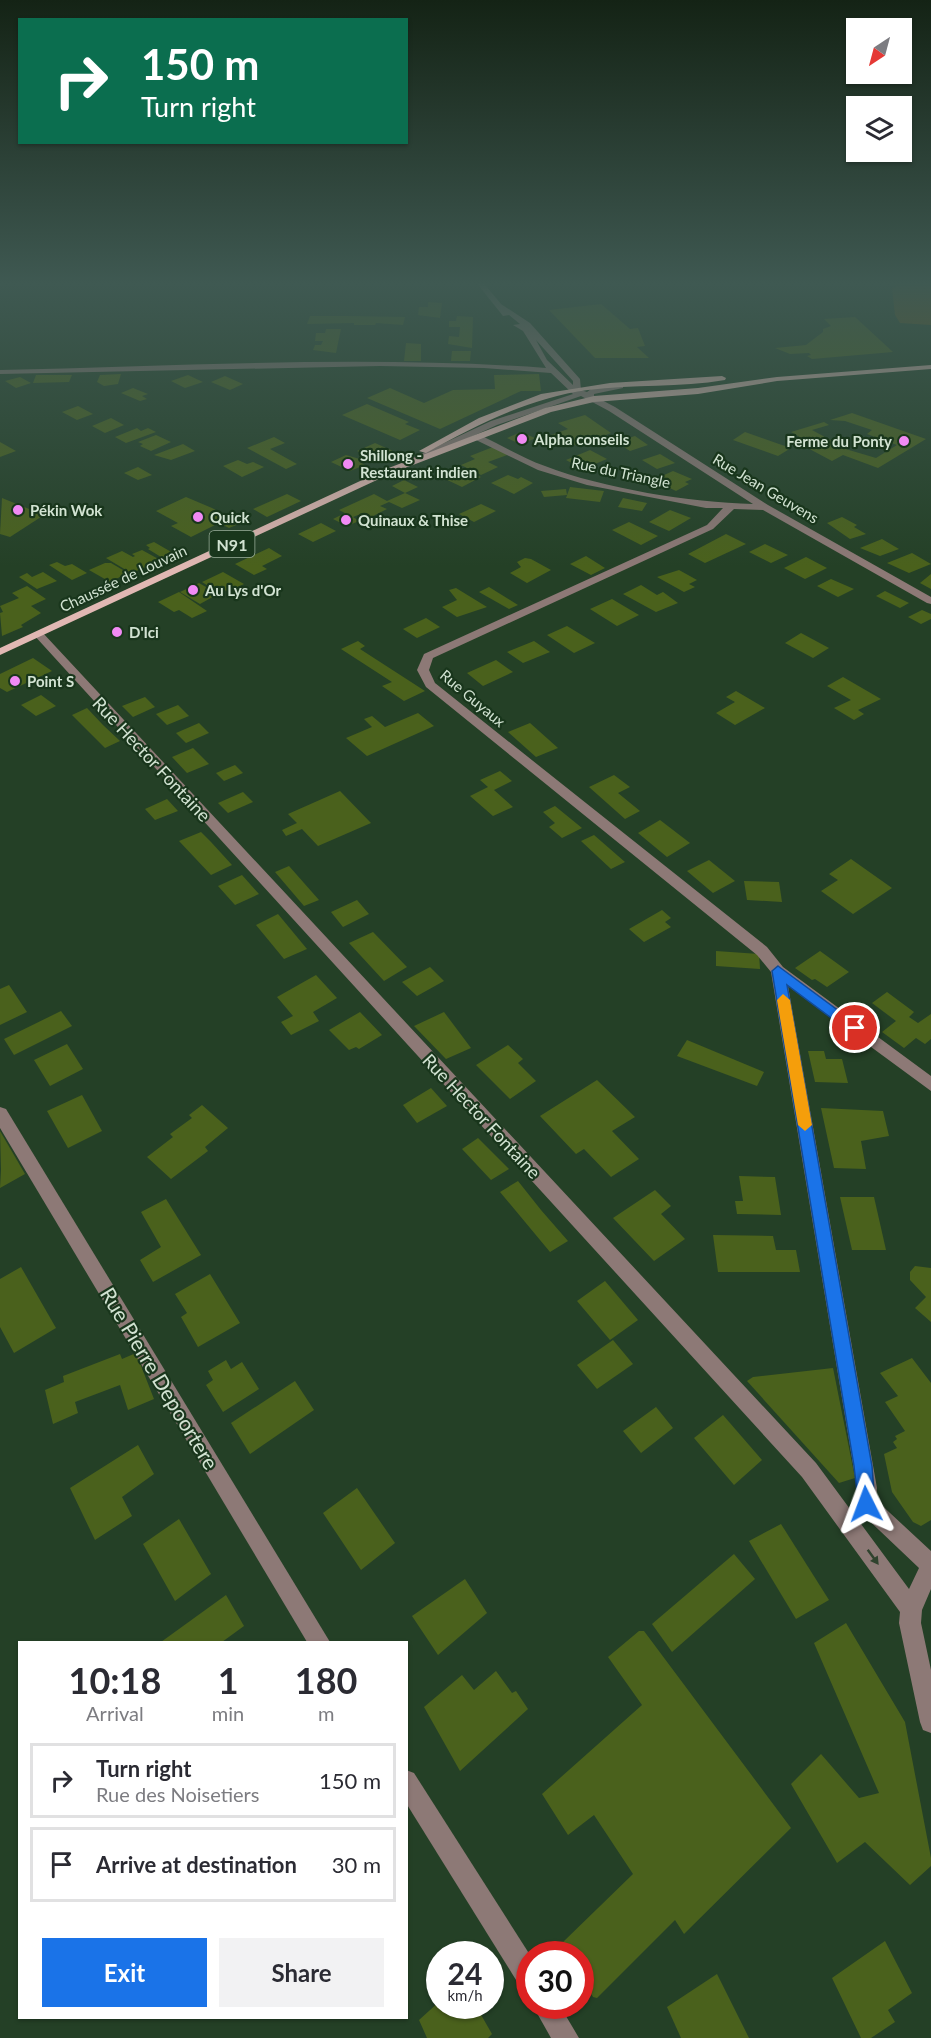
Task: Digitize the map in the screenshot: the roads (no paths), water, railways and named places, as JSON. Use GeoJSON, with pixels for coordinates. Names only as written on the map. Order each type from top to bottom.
{"type":"FeatureCollection","features":[{"type":"Feature","properties":{"kind":"main road","name":"Chaussée de Louvain"},"geometry":{"type":"LineString","coordinates":[[390,471],[455,434],[546,396],[578,390],[748,376]]}},
{"type":"Feature","properties":{"kind":"main road","name":"Chaussée de Louvain"},"geometry":{"type":"LineString","coordinates":[[0,652],[390,471],[479,438],[539,412],[591,398],[698,391],[777,379],[814,376]]}},
{"type":"Feature","properties":{"kind":"street"},"geometry":{"type":"LineString","coordinates":[[546,396],[553,386],[551,376]]}},
{"type":"Feature","properties":{"kind":"street","name":"Rue Jean Geuvens"},"geometry":{"type":"LineString","coordinates":[[556,376],[765,507],[931,601]]}},
{"type":"Feature","properties":{"kind":"street"},"geometry":{"type":"LineString","coordinates":[[390,471],[494,423],[576,395],[577,381],[573,377]]}},
{"type":"Feature","properties":{"kind":"street"},"geometry":{"type":"LineString","coordinates":[[591,398],[591,392],[620,386]]}},
{"type":"Feature","properties":{"kind":"street","name":"Rue du Triangle"},"geometry":{"type":"LineString","coordinates":[[479,438],[565,477],[730,507],[765,507]]}},
{"type":"Feature","properties":{"kind":"street","name":"Rue Guyaux"},"geometry":{"type":"LineString","coordinates":[[730,507],[710,527],[428,656],[423,670],[430,685],[762,951],[778,971],[931,1085]]}},
{"type":"Feature","properties":{"kind":"street","name":"Rue Hector Fontaine"},"geometry":{"type":"LineString","coordinates":[[38,634],[809,1470],[911,1609]]}},
{"type":"Feature","properties":{"kind":"street"},"geometry":{"type":"LineString","coordinates":[[778,971],[867,1488],[866,1504],[931,1566],[911,1609],[910,1623],[931,1722]]}},
{"type":"Feature","properties":{"kind":"street","name":"Rue Pierre Depoortere"},"geometry":{"type":"LineString","coordinates":[[0,1114],[319,1641]]}},
{"type":"Feature","properties":{"kind":"street"},"geometry":{"type":"LineString","coordinates":[[839,1510],[866,1504]]}},
{"type":"Feature","properties":{"kind":"street"},"geometry":{"type":"LineString","coordinates":[[408,1785],[516,1957]]}},
{"type":"Feature","properties":{"kind":"street"},"geometry":{"type":"LineString","coordinates":[[555,2019],[567,2038]]}},
{"type":"Feature","properties":{"kind":"place","name":"Alpha conseils"},"geometry":{"type":"Point","coordinates":[522,439]}},
{"type":"Feature","properties":{"kind":"place","name":"Ferme du Ponty"},"geometry":{"type":"Point","coordinates":[904,441]}},
{"type":"Feature","properties":{"kind":"place","name":"Shillong - Restaurant indien"},"geometry":{"type":"Point","coordinates":[348,464]}},
{"type":"Feature","properties":{"kind":"place","name":"Pékin Wok"},"geometry":{"type":"Point","coordinates":[18,510]}},
{"type":"Feature","properties":{"kind":"place","name":"Quick"},"geometry":{"type":"Point","coordinates":[198,517]}},
{"type":"Feature","properties":{"kind":"place","name":"Quinaux & Thise"},"geometry":{"type":"Point","coordinates":[346,520]}},
{"type":"Feature","properties":{"kind":"place","name":"Au Lys d'Or"},"geometry":{"type":"Point","coordinates":[193,590]}},
{"type":"Feature","properties":{"kind":"place","name":"D'Ici"},"geometry":{"type":"Point","coordinates":[117,632]}},
{"type":"Feature","properties":{"kind":"place","name":"Point S"},"geometry":{"type":"Point","coordinates":[15,681]}}]}
